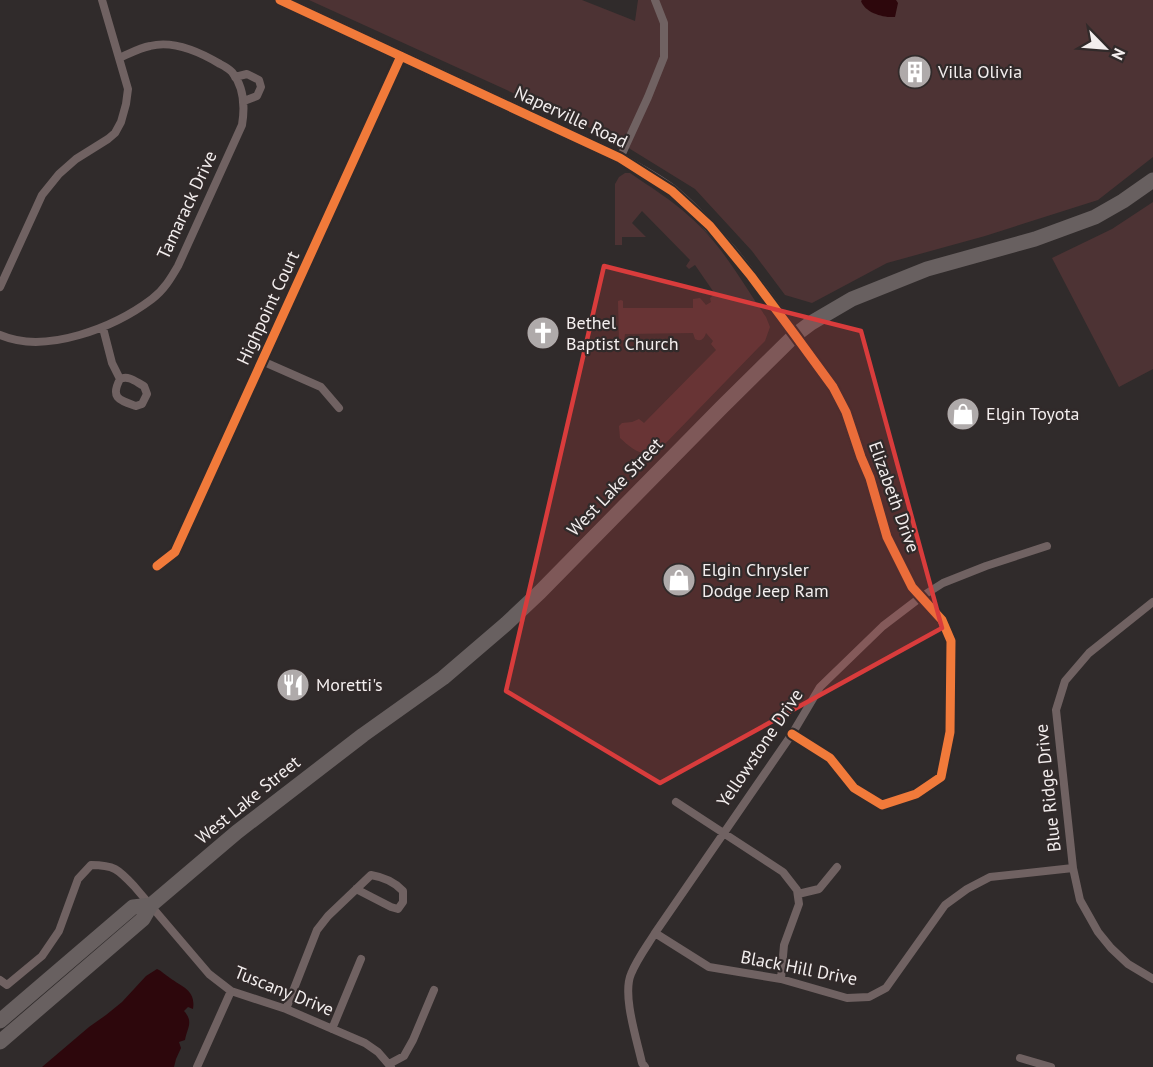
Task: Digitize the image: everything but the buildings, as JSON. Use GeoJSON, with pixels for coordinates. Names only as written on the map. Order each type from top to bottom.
{"type":"FeatureCollection","features":[{"type":"Feature","properties":{"kind":"highway","name":"West Lake Street"},"geometry":{"type":"LineString","coordinates":[[0,1042],[143,920],[151,905],[237,832],[363,735],[442,678],[506,624],[795,335],[811,323],[852,299],[927,269],[1035,239],[1095,217],[1153,180]]}},
{"type":"Feature","properties":{"kind":"highway","name":"West Lake Street"},"geometry":{"type":"LineString","coordinates":[[0,1021],[133,907],[151,905]]}},
{"type":"Feature","properties":{"kind":"street"},"geometry":{"type":"LineString","coordinates":[[0,288],[42,195],[67,166],[116,133],[121,122],[128,90],[102,0]]}},
{"type":"Feature","properties":{"kind":"street","name":"Naperville Road"},"geometry":{"type":"LineString","coordinates":[[280,0],[620,158],[672,190],[710,226],[795,335]]}},
{"type":"Feature","properties":{"kind":"street"},"geometry":{"type":"LineString","coordinates":[[620,158],[664,57],[664,23],[655,0]]}},
{"type":"Feature","properties":{"kind":"street","name":"Tamarack Drive"},"geometry":{"type":"LineString","coordinates":[[0,335],[11,340],[32,343],[48,342],[103,328],[154,298],[178,266],[242,125],[244,101],[235,77],[231,71],[195,51],[170,45],[150,46],[119,58]]}},
{"type":"Feature","properties":{"kind":"street","name":"Highpoint Court"},"geometry":{"type":"LineString","coordinates":[[157,566],[175,552],[401,56]]}},
{"type":"Feature","properties":{"kind":"street","name":"Tamarack Drive"},"geometry":{"type":"LineString","coordinates":[[235,77],[247,74],[259,80],[261,87],[257,96],[244,101]]}},
{"type":"Feature","properties":{"kind":"street"},"geometry":{"type":"LineString","coordinates":[[103,328],[112,363],[120,379]]}},
{"type":"Feature","properties":{"kind":"street","name":"Elizabeth Drive"},"geometry":{"type":"LineString","coordinates":[[792,734],[830,758],[854,788],[882,805],[916,794],[941,777],[950,732],[951,641],[942,620],[912,587],[887,537],[870,478],[846,412],[833,387],[795,335]]}},
{"type":"Feature","properties":{"kind":"street"},"geometry":{"type":"LineString","coordinates":[[262,361],[321,387],[339,408]]}},
{"type":"Feature","properties":{"kind":"street","name":"Yellowstone Drive"},"geometry":{"type":"LineString","coordinates":[[645,1067],[642,1063],[628,997],[630,976],[656,933],[792,734],[820,687],[883,626],[943,583],[1047,546]]}},
{"type":"Feature","properties":{"kind":"street","name":"Blue Ridge Drive"},"geometry":{"type":"LineString","coordinates":[[1153,602],[1089,653],[1065,681],[1056,710],[1073,868],[1080,900],[1098,932],[1111,948],[1128,964],[1153,979]]}},
{"type":"Feature","properties":{"kind":"street"},"geometry":{"type":"LineString","coordinates":[[676,802],[783,872],[797,890],[799,904],[784,945],[781,979]]}},
{"type":"Feature","properties":{"kind":"street","name":"Tuscany Drive"},"geometry":{"type":"LineString","coordinates":[[0,980],[7,985],[42,956],[60,931],[78,879],[91,865],[109,865],[123,874],[151,905],[208,975],[231,991],[286,1010],[365,1043],[378,1052],[390,1065]]}},
{"type":"Feature","properties":{"kind":"street"},"geometry":{"type":"LineString","coordinates":[[798,894],[819,889],[837,867]]}},
{"type":"Feature","properties":{"kind":"street","name":"Black Hill Drive"},"geometry":{"type":"LineString","coordinates":[[656,933],[709,967],[781,979],[847,998],[869,997],[886,988],[945,905],[967,889],[990,877],[1073,868]]}},
{"type":"Feature","properties":{"kind":"street"},"geometry":{"type":"LineString","coordinates":[[286,1010],[317,930],[328,916],[370,875],[382,877],[397,885],[403,891],[403,902],[398,909],[356,889]]}},
{"type":"Feature","properties":{"kind":"street"},"geometry":{"type":"LineString","coordinates":[[332,1029],[361,959]]}},
{"type":"Feature","properties":{"kind":"street"},"geometry":{"type":"LineString","coordinates":[[390,1065],[404,1056],[434,990]]}},
{"type":"Feature","properties":{"kind":"street"},"geometry":{"type":"LineString","coordinates":[[198,1067],[231,991]]}},
{"type":"Feature","properties":{"kind":"street"},"geometry":{"type":"LineString","coordinates":[[1020,1058],[1051,1067]]}},
{"type":"Feature","properties":{"kind":"highlighted area"},"geometry":{"type":"Polygon","coordinates":[[[604,266],[861,331],[942,628],[660,783],[506,691],[604,266]]]}},
{"type":"Feature","properties":{"kind":"shaded area"},"geometry":{"type":"Polygon","coordinates":[[[309,0],[582,0],[635,21],[638,0],[1153,0],[1153,157],[1098,200],[985,236],[887,263],[812,303],[785,295],[752,251],[695,189],[614,139],[309,0]]]}},
{"type":"Feature","properties":{"kind":"shaded area"},"geometry":{"type":"Polygon","coordinates":[[[862,0],[896,0],[898,3],[895,17],[880,16],[871,12],[863,5],[862,0]]]}},
{"type":"Feature","properties":{"kind":"shaded area"},"geometry":{"type":"Polygon","coordinates":[[[625,173],[630,173],[668,199],[701,227],[731,264],[766,317],[770,327],[765,341],[661,448],[650,453],[639,452],[620,438],[619,426],[622,423],[639,419],[644,423],[716,350],[711,344],[713,341],[706,333],[701,340],[695,339],[693,333],[625,334],[624,340],[619,341],[618,301],[623,301],[623,308],[693,308],[693,299],[700,298],[706,305],[711,302],[710,298],[715,294],[695,265],[689,269],[686,266],[690,260],[642,211],[632,223],[646,237],[622,237],[622,245],[615,245],[615,184],[625,173]]]}},
{"type":"Feature","properties":{"kind":"shaded area"},"geometry":{"type":"Polygon","coordinates":[[[1153,202],[1153,369],[1119,387],[1052,258],[1112,229],[1153,202]]]}},
{"type":"Feature","properties":{"kind":"shaded area"},"geometry":{"type":"Polygon","coordinates":[[[157,969],[187,990],[192,997],[193,1009],[188,1007],[184,1011],[189,1018],[189,1025],[185,1040],[179,1042],[181,1048],[174,1067],[42,1067],[122,1002],[146,976],[157,969]]]}},
{"type":"Feature","properties":{"kind":"cycle path"},"geometry":{"type":"LineString","coordinates":[[280,0],[620,158],[672,191],[710,226],[751,276],[833,387],[846,412],[870,478],[887,537],[912,587],[942,620],[951,641],[950,732],[941,777],[916,794],[882,805],[854,788],[830,758],[792,734]]}},
{"type":"Feature","properties":{"kind":"cycle path"},"geometry":{"type":"LineString","coordinates":[[157,566],[175,552],[401,56]]}},
{"type":"Feature","properties":{"kind":"place","name":"Villa Olivia"},"geometry":{"type":"Point","coordinates":[915,72]}},
{"type":"Feature","properties":{"kind":"place","name":"Bethel Baptist Church"},"geometry":{"type":"Point","coordinates":[543,333]}},
{"type":"Feature","properties":{"kind":"place","name":"Elgin Toyota"},"geometry":{"type":"Point","coordinates":[963,414]}},
{"type":"Feature","properties":{"kind":"place","name":"Elgin Chrysler Dodge Jeep Ram"},"geometry":{"type":"Point","coordinates":[679,580]}},
{"type":"Feature","properties":{"kind":"place","name":"Moretti's"},"geometry":{"type":"Point","coordinates":[293,685]}}]}
